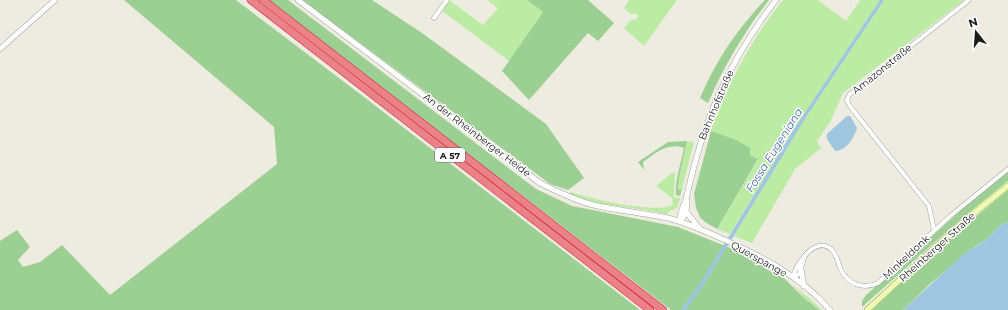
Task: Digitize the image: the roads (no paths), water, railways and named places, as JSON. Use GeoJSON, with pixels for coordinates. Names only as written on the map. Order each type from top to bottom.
{"type":"FeatureCollection","features":[{"type":"Feature","properties":{"kind":"highway","name":"A 57"},"geometry":{"type":"LineString","coordinates":[[251,0],[650,310]]}},
{"type":"Feature","properties":{"kind":"highway","name":"A 57"},"geometry":{"type":"LineString","coordinates":[[263,0],[663,310]]}},
{"type":"Feature","properties":{"kind":"main road","name":"Rheinberger Straße"},"geometry":{"type":"LineString","coordinates":[[867,310],[964,221],[1008,186]]}},
{"type":"Feature","properties":{"kind":"street"},"geometry":{"type":"LineString","coordinates":[[0,49],[55,0]]}},
{"type":"Feature","properties":{"kind":"street","name":"An der Rheinberger Heide"},"geometry":{"type":"LineString","coordinates":[[298,0],[540,182],[569,197],[591,204],[680,222]]}},
{"type":"Feature","properties":{"kind":"street"},"geometry":{"type":"LineString","coordinates":[[434,18],[447,0]]}},
{"type":"Feature","properties":{"kind":"street","name":"Bahnhofstraße"},"geometry":{"type":"LineString","coordinates":[[680,222],[681,212],[687,198],[701,141],[719,93],[732,66],[748,39],[776,0]]}},
{"type":"Feature","properties":{"kind":"street","name":"Amazonstraße"},"geometry":{"type":"LineString","coordinates":[[934,230],[929,206],[849,105],[847,100],[849,95],[968,0]]}},
{"type":"Feature","properties":{"kind":"street","name":"Minkeldonk"},"geometry":{"type":"LineString","coordinates":[[806,254],[813,247],[828,247],[833,252],[848,280],[860,286],[873,285],[889,273],[934,230],[1008,169]]}},
{"type":"Feature","properties":{"kind":"street","name":"Bahnhofstraße"},"geometry":{"type":"LineString","coordinates":[[680,222],[686,211],[687,198]]}},
{"type":"Feature","properties":{"kind":"street"},"geometry":{"type":"LineString","coordinates":[[686,211],[699,229]]}},
{"type":"Feature","properties":{"kind":"street","name":"Querspange"},"geometry":{"type":"LineString","coordinates":[[680,222],[721,238],[776,266],[793,277],[830,310]]}},
{"type":"Feature","properties":{"kind":"street"},"geometry":{"type":"LineString","coordinates":[[793,277],[799,274],[802,269],[806,254]]}},
{"type":"Feature","properties":{"kind":"street"},"geometry":{"type":"LineString","coordinates":[[793,277],[794,272],[806,254]]}},
{"type":"Feature","properties":{"kind":"street"},"geometry":{"type":"LineString","coordinates":[[802,269],[804,286]]}},
{"type":"Feature","properties":{"kind":"water"},"geometry":{"type":"Polygon","coordinates":[[[880,0],[884,0],[808,114],[732,239],[728,238],[796,126],[880,0]]]}},
{"type":"Feature","properties":{"kind":"water"},"geometry":{"type":"Polygon","coordinates":[[[847,116],[850,116],[857,128],[849,143],[843,148],[835,151],[827,139],[827,134],[847,116]]]}},
{"type":"Feature","properties":{"kind":"water"},"geometry":{"type":"Polygon","coordinates":[[[1008,222],[1008,310],[903,310],[964,254],[987,239],[1002,224],[1008,222]]]}},
{"type":"Feature","properties":{"kind":"waterway","name":"Fossa Eugeniana"},"geometry":{"type":"LineString","coordinates":[[683,310],[702,284],[729,240]]}}]}
